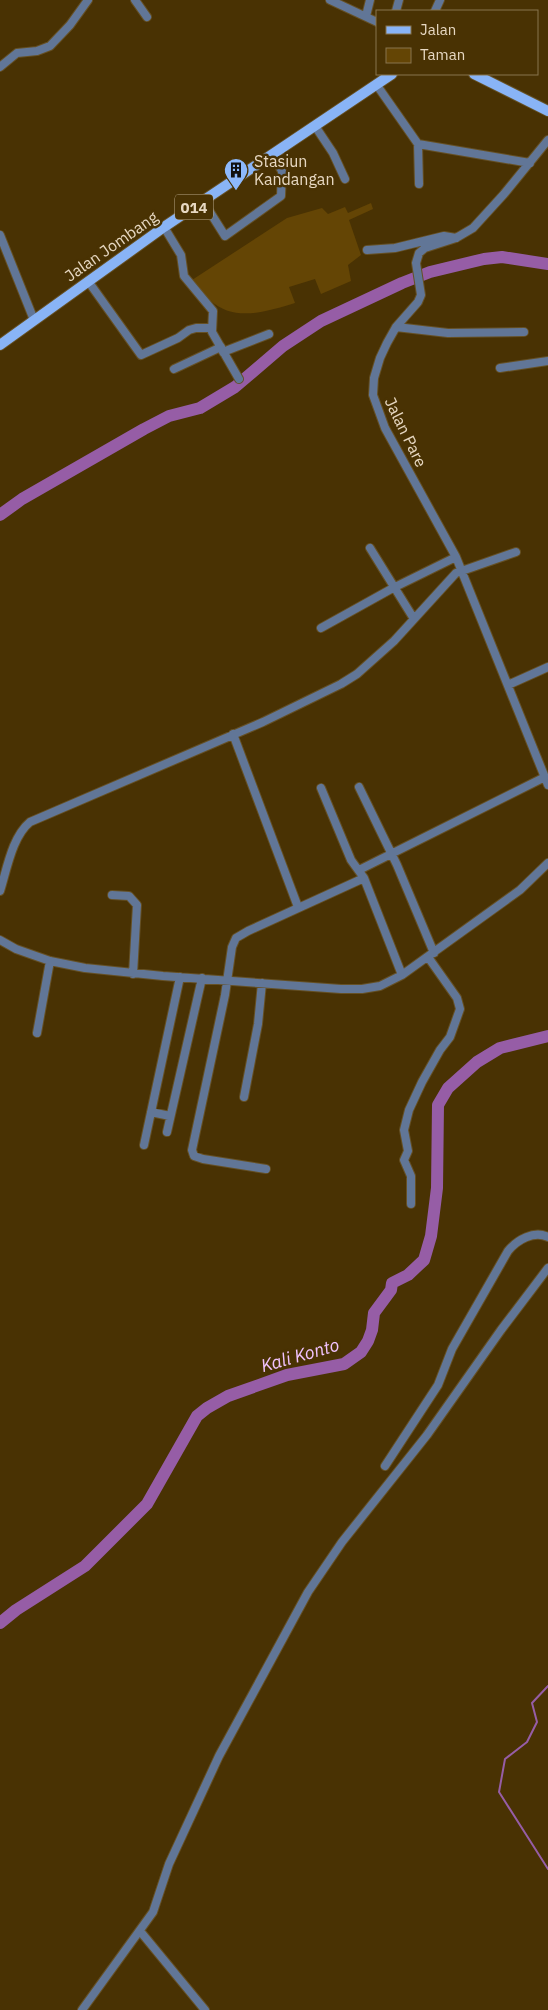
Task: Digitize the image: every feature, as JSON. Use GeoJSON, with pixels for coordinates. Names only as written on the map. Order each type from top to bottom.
{"type":"FeatureCollection","features":[{"type":"Feature","properties":{"kind":"main road","name":"Jalan Jombang"},"geometry":{"type":"LineString","coordinates":[[0,345],[164,227],[390,75]]}},
{"type":"Feature","properties":{"kind":"main road"},"geometry":{"type":"LineString","coordinates":[[476,75],[548,111]]}},
{"type":"Feature","properties":{"kind":"street"},"geometry":{"type":"LineString","coordinates":[[0,67],[17,54],[36,51],[50,46],[70,25],[88,0]]}},
{"type":"Feature","properties":{"kind":"street"},"geometry":{"type":"LineString","coordinates":[[135,0],[147,17]]}},
{"type":"Feature","properties":{"kind":"street"},"geometry":{"type":"LineString","coordinates":[[330,0],[376,21]]}},
{"type":"Feature","properties":{"kind":"street"},"geometry":{"type":"LineString","coordinates":[[366,16],[370,0]]}},
{"type":"Feature","properties":{"kind":"street"},"geometry":{"type":"LineString","coordinates":[[376,84],[418,144],[419,184]]}},
{"type":"Feature","properties":{"kind":"street"},"geometry":{"type":"LineString","coordinates":[[314,126],[333,153],[344,180]]}},
{"type":"Feature","properties":{"kind":"street","name":"Jalan Pare"},"geometry":{"type":"LineString","coordinates":[[548,140],[484,218],[473,228],[456,238],[425,248],[418,256],[416,263],[421,291],[418,302],[396,327],[380,358],[374,378],[374,401],[385,428],[456,557],[548,786]]}},
{"type":"Feature","properties":{"kind":"street"},"geometry":{"type":"LineString","coordinates":[[418,144],[530,163]]}},
{"type":"Feature","properties":{"kind":"street"},"geometry":{"type":"LineString","coordinates":[[203,201],[224,236],[281,196],[282,171],[272,155]]}},
{"type":"Feature","properties":{"kind":"street"},"geometry":{"type":"LineString","coordinates":[[164,227],[181,255],[184,276],[213,311],[211,328],[239,379]]}},
{"type":"Feature","properties":{"kind":"street"},"geometry":{"type":"LineString","coordinates":[[0,235],[34,320]]}},
{"type":"Feature","properties":{"kind":"street"},"geometry":{"type":"LineString","coordinates":[[367,250],[395,248],[444,236],[456,238]]}},
{"type":"Feature","properties":{"kind":"street"},"geometry":{"type":"LineString","coordinates":[[88,280],[141,355],[178,338],[189,330],[211,328]]}},
{"type":"Feature","properties":{"kind":"street"},"geometry":{"type":"LineString","coordinates":[[396,327],[448,332],[524,332]]}},
{"type":"Feature","properties":{"kind":"street"},"geometry":{"type":"LineString","coordinates":[[174,369],[222,349],[269,334]]}},
{"type":"Feature","properties":{"kind":"street"},"geometry":{"type":"LineString","coordinates":[[500,368],[548,361]]}},
{"type":"Feature","properties":{"kind":"street"},"geometry":{"type":"LineString","coordinates":[[370,548],[393,588],[414,619]]}},
{"type":"Feature","properties":{"kind":"street"},"geometry":{"type":"LineString","coordinates":[[0,891],[17,840],[25,826],[30,822],[316,697],[357,674],[389,646],[449,580],[461,570],[516,552]]}},
{"type":"Feature","properties":{"kind":"street"},"geometry":{"type":"LineString","coordinates":[[321,628],[393,588],[456,557]]}},
{"type":"Feature","properties":{"kind":"street"},"geometry":{"type":"LineString","coordinates":[[508,685],[548,667]]}},
{"type":"Feature","properties":{"kind":"street"},"geometry":{"type":"LineString","coordinates":[[233,734],[298,907]]}},
{"type":"Feature","properties":{"kind":"street"},"geometry":{"type":"LineString","coordinates":[[359,870],[545,777]]}},
{"type":"Feature","properties":{"kind":"street"},"geometry":{"type":"LineString","coordinates":[[359,787],[392,854],[431,955],[457,998],[460,1009],[450,1037],[440,1050],[422,1082],[404,1125],[408,1145],[408,1151],[404,1160],[410,1176],[411,1204]]}},
{"type":"Feature","properties":{"kind":"street"},"geometry":{"type":"LineString","coordinates":[[321,788],[351,860],[364,878],[402,975]]}},
{"type":"Feature","properties":{"kind":"street"},"geometry":{"type":"LineString","coordinates":[[0,940],[16,949],[50,961],[85,968],[133,974],[362,989],[380,986],[402,975],[520,890],[548,863]]}},
{"type":"Feature","properties":{"kind":"street"},"geometry":{"type":"LineString","coordinates":[[266,1169],[203,1159],[194,1156],[192,1150],[228,980],[230,956],[236,938],[298,907],[364,878]]}},
{"type":"Feature","properties":{"kind":"street"},"geometry":{"type":"LineString","coordinates":[[112,895],[130,896],[137,904],[133,974]]}},
{"type":"Feature","properties":{"kind":"street"},"geometry":{"type":"LineString","coordinates":[[37,1033],[50,961]]}},
{"type":"Feature","properties":{"kind":"street"},"geometry":{"type":"LineString","coordinates":[[144,1146],[180,977]]}},
{"type":"Feature","properties":{"kind":"street"},"geometry":{"type":"LineString","coordinates":[[167,1132],[202,978]]}},
{"type":"Feature","properties":{"kind":"street"},"geometry":{"type":"LineString","coordinates":[[244,1097],[258,1024],[262,983]]}},
{"type":"Feature","properties":{"kind":"street"},"geometry":{"type":"LineString","coordinates":[[151,1112],[170,1116]]}},
{"type":"Feature","properties":{"kind":"street"},"geometry":{"type":"LineString","coordinates":[[385,1466],[438,1385],[452,1349],[508,1251],[516,1242],[525,1237],[540,1234],[548,1237]]}},
{"type":"Feature","properties":{"kind":"street"},"geometry":{"type":"LineString","coordinates":[[82,2010],[154,1912],[170,1864],[219,1756],[308,1592],[342,1542],[427,1435],[501,1330],[548,1268]]}},
{"type":"Feature","properties":{"kind":"street"},"geometry":{"type":"LineString","coordinates":[[140,1931],[205,2010]]}},
{"type":"Feature","properties":{"kind":"green space"},"geometry":{"type":"Polygon","coordinates":[[[371,203],[373,209],[349,220],[361,255],[348,265],[351,281],[321,294],[315,279],[289,287],[295,303],[263,312],[240,313],[219,307],[207,298],[192,280],[287,218],[322,208],[328,214],[345,207],[348,213],[371,203]]]}},
{"type":"Feature","properties":{"kind":"waterway"},"geometry":{"type":"LineString","coordinates":[[0,515],[22,499],[144,429],[169,416],[200,408],[235,387],[283,346],[321,321],[402,283],[430,272],[484,259],[502,257],[548,264]]}},
{"type":"Feature","properties":{"kind":"waterway","name":"Kali Konto"},"geometry":{"type":"LineString","coordinates":[[0,1623],[16,1610],[85,1566],[147,1504],[197,1416],[207,1408],[228,1396],[287,1375],[344,1364],[361,1352],[372,1330],[374,1313],[391,1290],[392,1283],[408,1275],[424,1260],[431,1236],[437,1188],[438,1105],[448,1088],[477,1062],[500,1048],[548,1036]]}},
{"type":"Feature","properties":{"kind":"waterway"},"geometry":{"type":"LineString","coordinates":[[548,1686],[532,1703],[537,1722],[527,1742],[505,1759],[499,1792],[548,1869]]}},
{"type":"Feature","properties":{"kind":"place","name":"Stasiun Kandangan"},"geometry":{"type":"Point","coordinates":[236,191]}}]}
